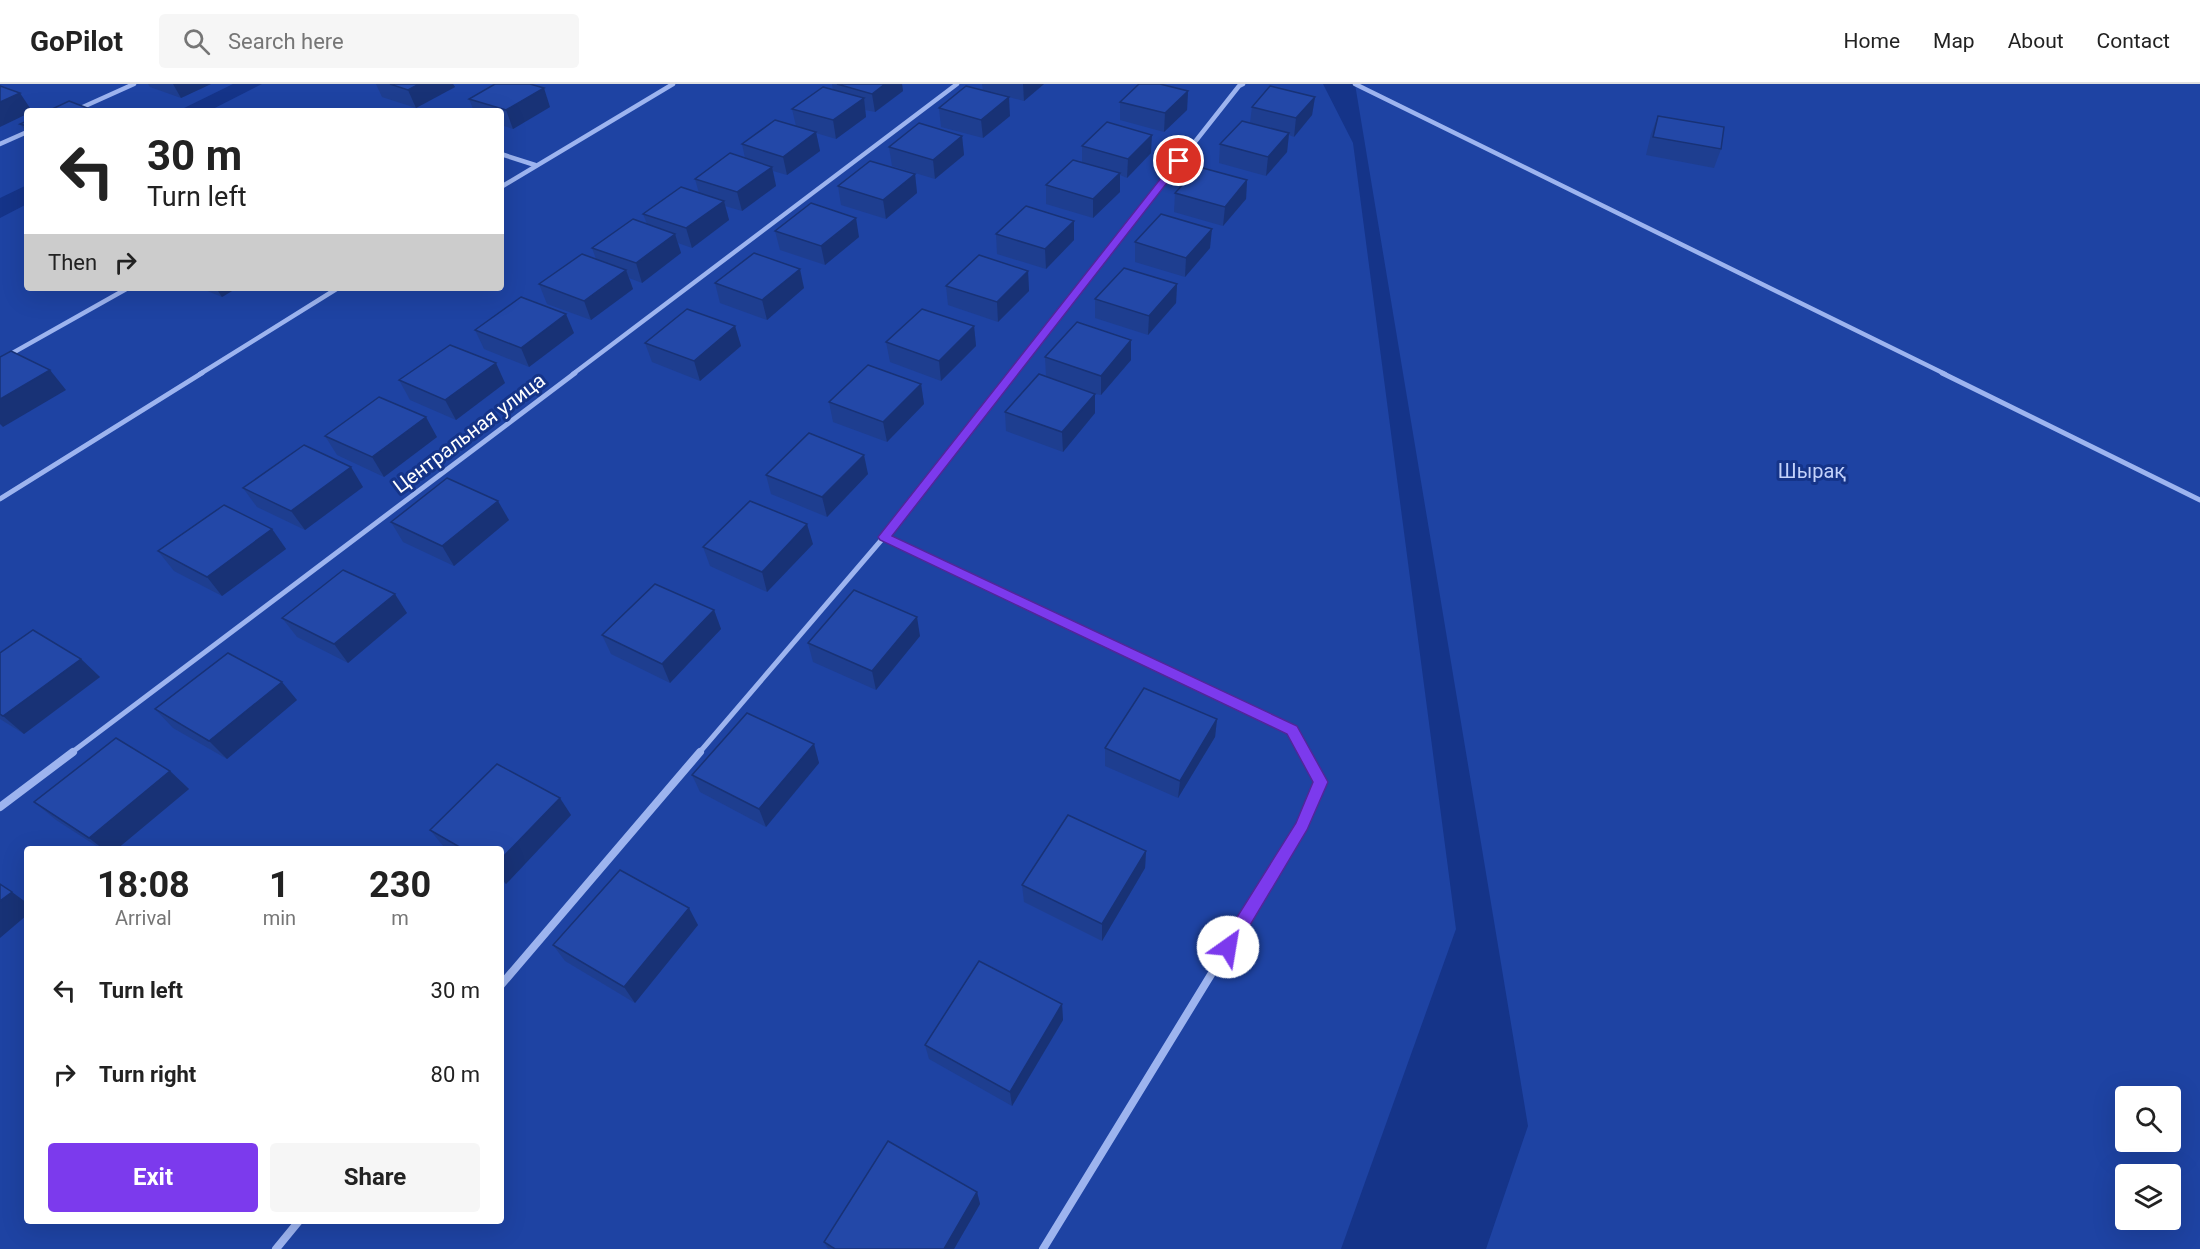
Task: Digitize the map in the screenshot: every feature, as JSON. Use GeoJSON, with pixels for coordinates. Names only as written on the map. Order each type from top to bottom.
{"type":"FeatureCollection","features":[{"type":"Feature","properties":{"kind":"street"},"geometry":{"type":"LineString","coordinates":[[81,108],[134,84]]}},
{"type":"Feature","properties":{"kind":"street"},"geometry":{"type":"LineString","coordinates":[[504,185],[673,84]]}},
{"type":"Feature","properties":{"kind":"street","name":"Центральная улица"},"geometry":{"type":"LineString","coordinates":[[0,807],[957,84]]}},
{"type":"Feature","properties":{"kind":"street"},"geometry":{"type":"LineString","coordinates":[[504,981],[884,537],[1239,86],[1243,84]]}},
{"type":"Feature","properties":{"kind":"street"},"geometry":{"type":"LineString","coordinates":[[1355,84],[2200,500]]}},
{"type":"Feature","properties":{"kind":"street"},"geometry":{"type":"LineString","coordinates":[[0,144],[24,133]]}},
{"type":"Feature","properties":{"kind":"street"},"geometry":{"type":"LineString","coordinates":[[504,155],[535,165]]}},
{"type":"Feature","properties":{"kind":"street"},"geometry":{"type":"LineString","coordinates":[[0,360],[123,291]]}},
{"type":"Feature","properties":{"kind":"street"},"geometry":{"type":"LineString","coordinates":[[0,499],[333,291]]}},
{"type":"Feature","properties":{"kind":"street"},"geometry":{"type":"LineString","coordinates":[[884,537],[1292,730],[1320,782],[1302,826],[1043,1249]]}},
{"type":"Feature","properties":{"kind":"street"},"geometry":{"type":"LineString","coordinates":[[276,1249],[297,1224]]}},
{"type":"Feature","properties":{"kind":"green space"},"geometry":{"type":"Polygon","coordinates":[[[0,84],[233,84],[184,108],[24,108],[24,186],[0,198],[0,84]]]}},
{"type":"Feature","properties":{"kind":"green space"},"geometry":{"type":"Polygon","coordinates":[[[262,84],[1323,84],[1353,143],[1456,929],[1341,1249],[0,1249],[0,218],[24,206],[24,291],[504,291],[504,108],[215,108],[262,84]]]}},
{"type":"Feature","properties":{"kind":"green space","name":"Шырақ"},"geometry":{"type":"Polygon","coordinates":[[[1355,84],[2200,84],[2200,1249],[1486,1249],[1528,1126],[1355,84]]]}},
{"type":"Feature","properties":{"kind":"building"},"geometry":{"type":"Polygon","coordinates":[[[390,84],[419,84],[408,90],[390,84]]]}},
{"type":"Feature","properties":{"kind":"building"},"geometry":{"type":"Polygon","coordinates":[[[495,84],[530,84],[544,88],[506,110],[469,99],[495,84]]]}},
{"type":"Feature","properties":{"kind":"building"},"geometry":{"type":"Polygon","coordinates":[[[837,84],[885,84],[872,94],[837,84]]]}},
{"type":"Feature","properties":{"kind":"building"},"geometry":{"type":"Polygon","coordinates":[[[1139,84],[1160,84],[1188,91],[1165,113],[1120,102],[1139,84]]]}},
{"type":"Feature","properties":{"kind":"building"},"geometry":{"type":"Polygon","coordinates":[[[0,86],[20,93],[0,102],[0,86]]]}},
{"type":"Feature","properties":{"kind":"building"},"geometry":{"type":"Polygon","coordinates":[[[966,86],[1009,97],[981,120],[939,108],[966,86]]]}},
{"type":"Feature","properties":{"kind":"building"},"geometry":{"type":"Polygon","coordinates":[[[1270,86],[1315,97],[1296,118],[1252,107],[1270,86]]]}},
{"type":"Feature","properties":{"kind":"building"},"geometry":{"type":"Polygon","coordinates":[[[823,87],[864,98],[833,120],[792,109],[823,87]]]}},
{"type":"Feature","properties":{"kind":"building"},"geometry":{"type":"Polygon","coordinates":[[[69,101],[87,108],[54,108],[69,101]]]}},
{"type":"Feature","properties":{"kind":"building"},"geometry":{"type":"Polygon","coordinates":[[[1658,116],[1724,127],[1721,149],[1653,137],[1658,116]]]}},
{"type":"Feature","properties":{"kind":"building"},"geometry":{"type":"Polygon","coordinates":[[[775,120],[816,132],[783,157],[742,144],[775,120]]]}},
{"type":"Feature","properties":{"kind":"building"},"geometry":{"type":"Polygon","coordinates":[[[1242,121],[1289,133],[1268,157],[1220,144],[1242,121]]]}},
{"type":"Feature","properties":{"kind":"building"},"geometry":{"type":"Polygon","coordinates":[[[1107,122],[1152,135],[1128,159],[1082,146],[1107,122]]]}},
{"type":"Feature","properties":{"kind":"building"},"geometry":{"type":"Polygon","coordinates":[[[919,123],[962,136],[933,160],[889,147],[919,123]]]}},
{"type":"Feature","properties":{"kind":"building"},"geometry":{"type":"Polygon","coordinates":[[[730,153],[772,167],[737,192],[695,179],[730,153]]]}},
{"type":"Feature","properties":{"kind":"building"},"geometry":{"type":"Polygon","coordinates":[[[1073,160],[1120,173],[1093,199],[1046,185],[1073,160]]]}},
{"type":"Feature","properties":{"kind":"building"},"geometry":{"type":"Polygon","coordinates":[[[870,161],[915,174],[883,200],[838,186],[870,161]]]}},
{"type":"Feature","properties":{"kind":"building"},"geometry":{"type":"Polygon","coordinates":[[[1199,167],[1247,180],[1225,207],[1175,193],[1199,167]]]}},
{"type":"Feature","properties":{"kind":"building"},"geometry":{"type":"Polygon","coordinates":[[[681,187],[724,201],[686,228],[643,214],[681,187]]]}},
{"type":"Feature","properties":{"kind":"building"},"geometry":{"type":"Polygon","coordinates":[[[811,203],[856,218],[821,246],[775,231],[811,203]]]}},
{"type":"Feature","properties":{"kind":"building"},"geometry":{"type":"Polygon","coordinates":[[[1026,206],[1074,221],[1045,249],[996,234],[1026,206]]]}},
{"type":"Feature","properties":{"kind":"building"},"geometry":{"type":"Polygon","coordinates":[[[1161,214],[1212,229],[1186,258],[1135,242],[1161,214]]]}},
{"type":"Feature","properties":{"kind":"building"},"geometry":{"type":"Polygon","coordinates":[[[633,219],[675,234],[636,263],[592,248],[633,219]]]}},
{"type":"Feature","properties":{"kind":"building"},"geometry":{"type":"Polygon","coordinates":[[[754,253],[800,269],[762,300],[715,283],[754,253]]]}},
{"type":"Feature","properties":{"kind":"building"},"geometry":{"type":"Polygon","coordinates":[[[582,254],[626,270],[584,301],[539,284],[582,254]]]}},
{"type":"Feature","properties":{"kind":"building"},"geometry":{"type":"Polygon","coordinates":[[[979,255],[1028,271],[997,302],[946,286],[979,255]]]}},
{"type":"Feature","properties":{"kind":"building"},"geometry":{"type":"Polygon","coordinates":[[[1124,268],[1177,284],[1149,316],[1095,299],[1124,268]]]}},
{"type":"Feature","properties":{"kind":"building"},"geometry":{"type":"Polygon","coordinates":[[[521,297],[566,314],[521,348],[475,330],[521,297]]]}},
{"type":"Feature","properties":{"kind":"building"},"geometry":{"type":"Polygon","coordinates":[[[687,309],[735,326],[694,361],[645,343],[687,309]]]}},
{"type":"Feature","properties":{"kind":"building"},"geometry":{"type":"Polygon","coordinates":[[[922,309],[974,326],[939,361],[886,342],[922,309]]]}},
{"type":"Feature","properties":{"kind":"building"},"geometry":{"type":"Polygon","coordinates":[[[1077,322],[1131,340],[1101,376],[1045,357],[1077,322]]]}},
{"type":"Feature","properties":{"kind":"building"},"geometry":{"type":"Polygon","coordinates":[[[450,345],[496,363],[445,400],[399,380],[450,345]]]}},
{"type":"Feature","properties":{"kind":"building"},"geometry":{"type":"Polygon","coordinates":[[[11,351],[50,370],[0,399],[0,357],[11,351]]]}},
{"type":"Feature","properties":{"kind":"building"},"geometry":{"type":"Polygon","coordinates":[[[868,365],[921,384],[883,422],[829,402],[868,365]]]}},
{"type":"Feature","properties":{"kind":"building"},"geometry":{"type":"Polygon","coordinates":[[[1039,374],[1095,394],[1062,432],[1005,412],[1039,374]]]}},
{"type":"Feature","properties":{"kind":"building"},"geometry":{"type":"Polygon","coordinates":[[[379,397],[426,417],[372,457],[325,436],[379,397]]]}},
{"type":"Feature","properties":{"kind":"building"},"geometry":{"type":"Polygon","coordinates":[[[809,433],[864,455],[822,497],[766,475],[809,433]]]}},
{"type":"Feature","properties":{"kind":"building"},"geometry":{"type":"Polygon","coordinates":[[[304,445],[351,467],[291,511],[243,488],[304,445]]]}},
{"type":"Feature","properties":{"kind":"building"},"geometry":{"type":"Polygon","coordinates":[[[447,478],[498,501],[442,546],[391,522],[447,478]]]}},
{"type":"Feature","properties":{"kind":"building"},"geometry":{"type":"Polygon","coordinates":[[[750,501],[807,524],[762,572],[703,547],[750,501]]]}},
{"type":"Feature","properties":{"kind":"building"},"geometry":{"type":"Polygon","coordinates":[[[224,505],[272,529],[207,577],[158,551],[224,505]]]}},
{"type":"Feature","properties":{"kind":"building"},"geometry":{"type":"Polygon","coordinates":[[[343,570],[395,594],[334,644],[282,618],[343,570]]]}},
{"type":"Feature","properties":{"kind":"building"},"geometry":{"type":"Polygon","coordinates":[[[655,584],[714,610],[662,664],[602,635],[655,584]]]}},
{"type":"Feature","properties":{"kind":"building"},"geometry":{"type":"Polygon","coordinates":[[[854,590],[917,617],[872,671],[808,643],[854,590]]]}},
{"type":"Feature","properties":{"kind":"building"},"geometry":{"type":"Polygon","coordinates":[[[33,630],[81,659],[3,716],[0,714],[0,653],[33,630]]]}},
{"type":"Feature","properties":{"kind":"building"},"geometry":{"type":"Polygon","coordinates":[[[228,653],[282,682],[209,741],[155,709],[228,653]]]}},
{"type":"Feature","properties":{"kind":"building"},"geometry":{"type":"Polygon","coordinates":[[[1144,688],[1217,719],[1180,781],[1105,748],[1144,688]]]}},
{"type":"Feature","properties":{"kind":"building"},"geometry":{"type":"Polygon","coordinates":[[[747,713],[814,744],[759,809],[692,775],[747,713]]]}},
{"type":"Feature","properties":{"kind":"building"},"geometry":{"type":"Polygon","coordinates":[[[116,738],[170,771],[89,838],[34,802],[116,738]]]}},
{"type":"Feature","properties":{"kind":"building"},"geometry":{"type":"Polygon","coordinates":[[[497,764],[560,798],[504,856],[504,846],[458,846],[430,830],[497,764]]]}},
{"type":"Feature","properties":{"kind":"building"},"geometry":{"type":"Polygon","coordinates":[[[1068,815],[1146,851],[1102,924],[1022,885],[1068,815]]]}},
{"type":"Feature","properties":{"kind":"building"},"geometry":{"type":"Polygon","coordinates":[[[620,870],[689,908],[624,987],[553,945],[620,870]]]}},
{"type":"Feature","properties":{"kind":"building"},"geometry":{"type":"Polygon","coordinates":[[[0,884],[12,892],[0,901],[0,884]]]}},
{"type":"Feature","properties":{"kind":"building"},"geometry":{"type":"Polygon","coordinates":[[[979,961],[1062,1004],[1010,1092],[925,1045],[979,961]]]}},
{"type":"Feature","properties":{"kind":"building"},"geometry":{"type":"Polygon","coordinates":[[[888,1141],[977,1192],[944,1249],[835,1249],[824,1242],[888,1141]]]}},
{"type":"Feature","properties":{"kind":"route"},"geometry":{"type":"LineString","coordinates":[[1179,161],[884,537],[1292,730],[1320,782],[1302,826],[1228,947]]}}]}
